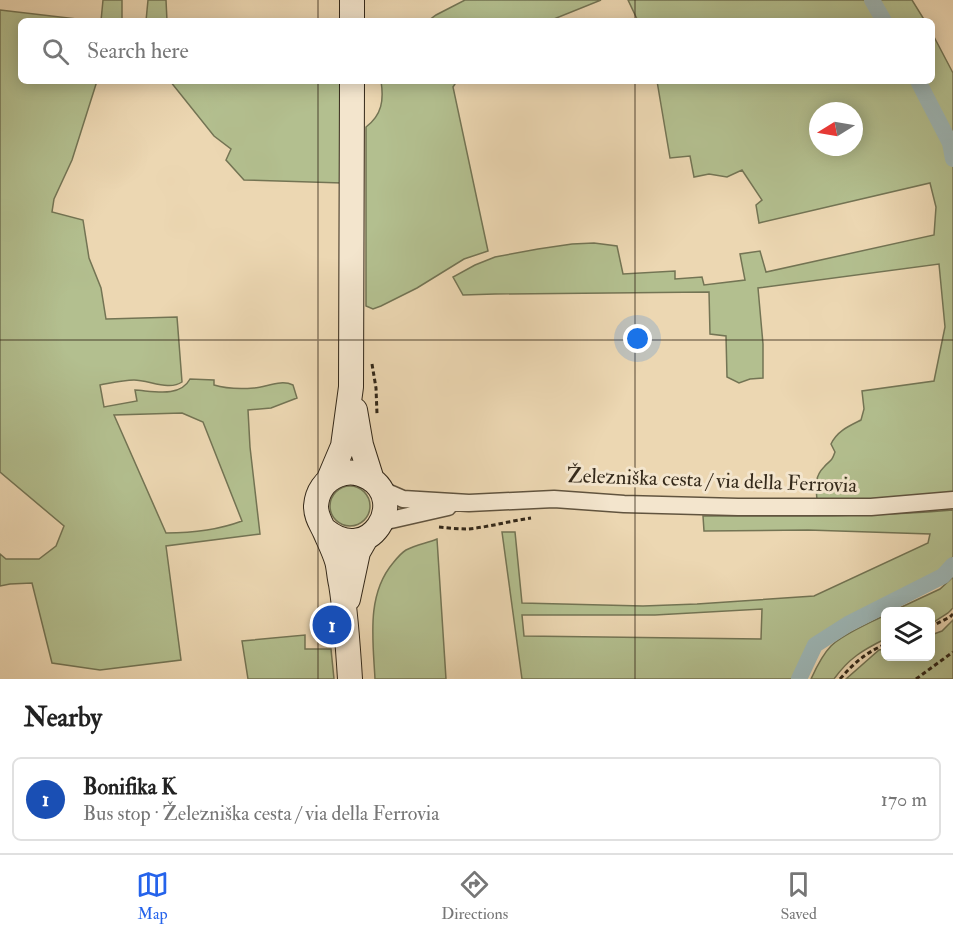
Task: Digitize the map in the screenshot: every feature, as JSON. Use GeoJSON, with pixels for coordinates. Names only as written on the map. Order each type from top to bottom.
{"type":"FeatureCollection","features":[{"type":"Feature","properties":{"kind":"main road"},"geometry":{"type":"LineString","coordinates":[[352,0],[352,18]]}},
{"type":"Feature","properties":{"kind":"main road"},"geometry":{"type":"LineString","coordinates":[[350,679],[345,610],[337,562],[316,510],[321,488],[329,479],[343,446],[351,387],[352,84]]}},
{"type":"Feature","properties":{"kind":"main road"},"geometry":{"type":"LineString","coordinates":[[345,610],[358,552],[385,511],[384,499],[361,445],[351,387]]}},
{"type":"Feature","properties":{"kind":"main road"},"geometry":{"type":"LineString","coordinates":[[329,479],[351,472],[362,474],[376,484]]}},
{"type":"Feature","properties":{"kind":"main road"},"geometry":{"type":"LineString","coordinates":[[325,530],[333,537],[344,541],[355,541],[374,530]]}},
{"type":"Feature","properties":{"kind":"street","name":"Železniška cesta / via della Ferrovia"},"geometry":{"type":"LineString","coordinates":[[376,484],[403,499],[469,503],[554,499],[624,504],[738,507],[871,507],[953,500]]}},
{"type":"Feature","properties":{"kind":"street","name":"Železniška cesta / via della Ferrovia"},"geometry":{"type":"LineString","coordinates":[[374,530],[469,503]]}},
{"type":"Feature","properties":{"kind":"path"},"geometry":{"type":"LineString","coordinates":[[372,361],[376,388],[377,425]]}},
{"type":"Feature","properties":{"kind":"path"},"geometry":{"type":"LineString","coordinates":[[440,527],[465,529],[484,527],[530,518],[538,514]]}},
{"type":"Feature","properties":{"kind":"path"},"geometry":{"type":"LineString","coordinates":[[935,624],[953,614]]}},
{"type":"Feature","properties":{"kind":"path"},"geometry":{"type":"LineString","coordinates":[[840,679],[855,662],[881,646]]}},
{"type":"Feature","properties":{"kind":"path"},"geometry":{"type":"LineString","coordinates":[[916,679],[953,652]]}},
{"type":"Feature","properties":{"kind":"green space"},"geometry":{"type":"Polygon","coordinates":[[[103,0],[122,0],[122,18],[101,18],[103,0]]]}},
{"type":"Feature","properties":{"kind":"green space"},"geometry":{"type":"Polygon","coordinates":[[[148,0],[166,0],[167,18],[146,18],[148,0]]]}},
{"type":"Feature","properties":{"kind":"green space"},"geometry":{"type":"Polygon","coordinates":[[[465,0],[601,0],[556,18],[432,18],[465,0]]]}},
{"type":"Feature","properties":{"kind":"green space"},"geometry":{"type":"Polygon","coordinates":[[[628,0],[912,0],[923,18],[637,18],[628,0]]]}},
{"type":"Feature","properties":{"kind":"green space"},"geometry":{"type":"Polygon","coordinates":[[[0,10],[68,18],[18,18],[18,84],[96,84],[72,160],[54,199],[52,212],[83,220],[89,258],[101,288],[106,319],[177,317],[182,382],[165,385],[130,380],[100,385],[104,407],[137,401],[135,390],[173,391],[186,385],[190,379],[214,380],[214,385],[234,388],[254,388],[288,383],[293,385],[297,398],[271,408],[248,410],[260,534],[166,546],[181,660],[100,670],[52,663],[32,583],[0,586],[0,554],[6,559],[39,559],[56,546],[64,526],[0,472],[0,10]],[[182,413],[114,415],[166,533],[224,527],[242,521],[203,422],[182,413]]]}},
{"type":"Feature","properties":{"kind":"green space"},"geometry":{"type":"Polygon","coordinates":[[[935,39],[953,73],[953,493],[903,498],[817,500],[816,491],[819,475],[835,452],[831,444],[834,439],[844,429],[861,420],[864,409],[862,391],[934,381],[945,327],[939,264],[758,288],[763,344],[763,378],[739,383],[727,377],[726,336],[710,334],[709,292],[463,295],[453,277],[475,265],[495,257],[572,244],[594,243],[617,246],[623,274],[675,271],[675,279],[702,277],[704,285],[745,280],[740,254],[760,251],[766,272],[934,235],[936,207],[930,183],[759,223],[756,205],[762,200],[742,170],[727,177],[709,174],[694,177],[690,156],[670,158],[658,84],[935,84],[935,39]]]}},
{"type":"Feature","properties":{"kind":"green space"},"geometry":{"type":"Polygon","coordinates":[[[172,84],[345,84],[342,183],[244,180],[226,160],[231,149],[214,136],[172,84]]]}},
{"type":"Feature","properties":{"kind":"green space"},"geometry":{"type":"Polygon","coordinates":[[[381,84],[455,84],[453,87],[488,251],[464,259],[417,288],[373,309],[366,306],[366,127],[379,112],[381,84]]]}},
{"type":"Feature","properties":{"kind":"green space"},"geometry":{"type":"Polygon","coordinates":[[[350,486],[358,487],[364,492],[369,498],[369,514],[364,520],[358,525],[350,526],[342,525],[336,520],[331,514],[330,506],[331,498],[336,492],[342,487],[350,486]]]}},
{"type":"Feature","properties":{"kind":"green space"},"geometry":{"type":"Polygon","coordinates":[[[953,510],[953,557],[941,570],[832,629],[806,653],[795,679],[522,679],[502,532],[515,532],[522,603],[643,606],[697,604],[814,596],[928,543],[930,534],[808,530],[704,531],[703,516],[828,516],[953,510]],[[762,609],[655,615],[522,615],[524,636],[761,639],[762,609]]]}},
{"type":"Feature","properties":{"kind":"green space"},"geometry":{"type":"Polygon","coordinates":[[[437,539],[446,679],[375,679],[373,618],[375,603],[384,576],[404,551],[437,539]]]}},
{"type":"Feature","properties":{"kind":"green space"},"geometry":{"type":"Polygon","coordinates":[[[953,577],[953,608],[935,621],[935,607],[902,607],[940,589],[953,577]]]}},
{"type":"Feature","properties":{"kind":"green space"},"geometry":{"type":"Polygon","coordinates":[[[881,617],[881,641],[857,655],[834,679],[811,679],[822,657],[831,646],[849,633],[881,617]]]}},
{"type":"Feature","properties":{"kind":"green space"},"geometry":{"type":"Polygon","coordinates":[[[953,620],[953,679],[846,679],[879,650],[881,650],[881,661],[935,661],[935,634],[942,631],[953,620]]]}},
{"type":"Feature","properties":{"kind":"green space"},"geometry":{"type":"Polygon","coordinates":[[[305,635],[305,649],[331,649],[334,679],[248,679],[242,641],[305,635]]]}},
{"type":"Feature","properties":{"kind":"waterway"},"geometry":{"type":"LineString","coordinates":[[872,0],[882,18]]}},
{"type":"Feature","properties":{"kind":"waterway"},"geometry":{"type":"LineString","coordinates":[[920,84],[950,143],[953,159]]}},
{"type":"Feature","properties":{"kind":"waterway"},"geometry":{"type":"LineString","coordinates":[[799,679],[815,645],[848,624],[943,576],[953,565]]}},
{"type":"Feature","properties":{"kind":"place","name":"Bonifika K"},"geometry":{"type":"Point","coordinates":[332,625]}}]}
